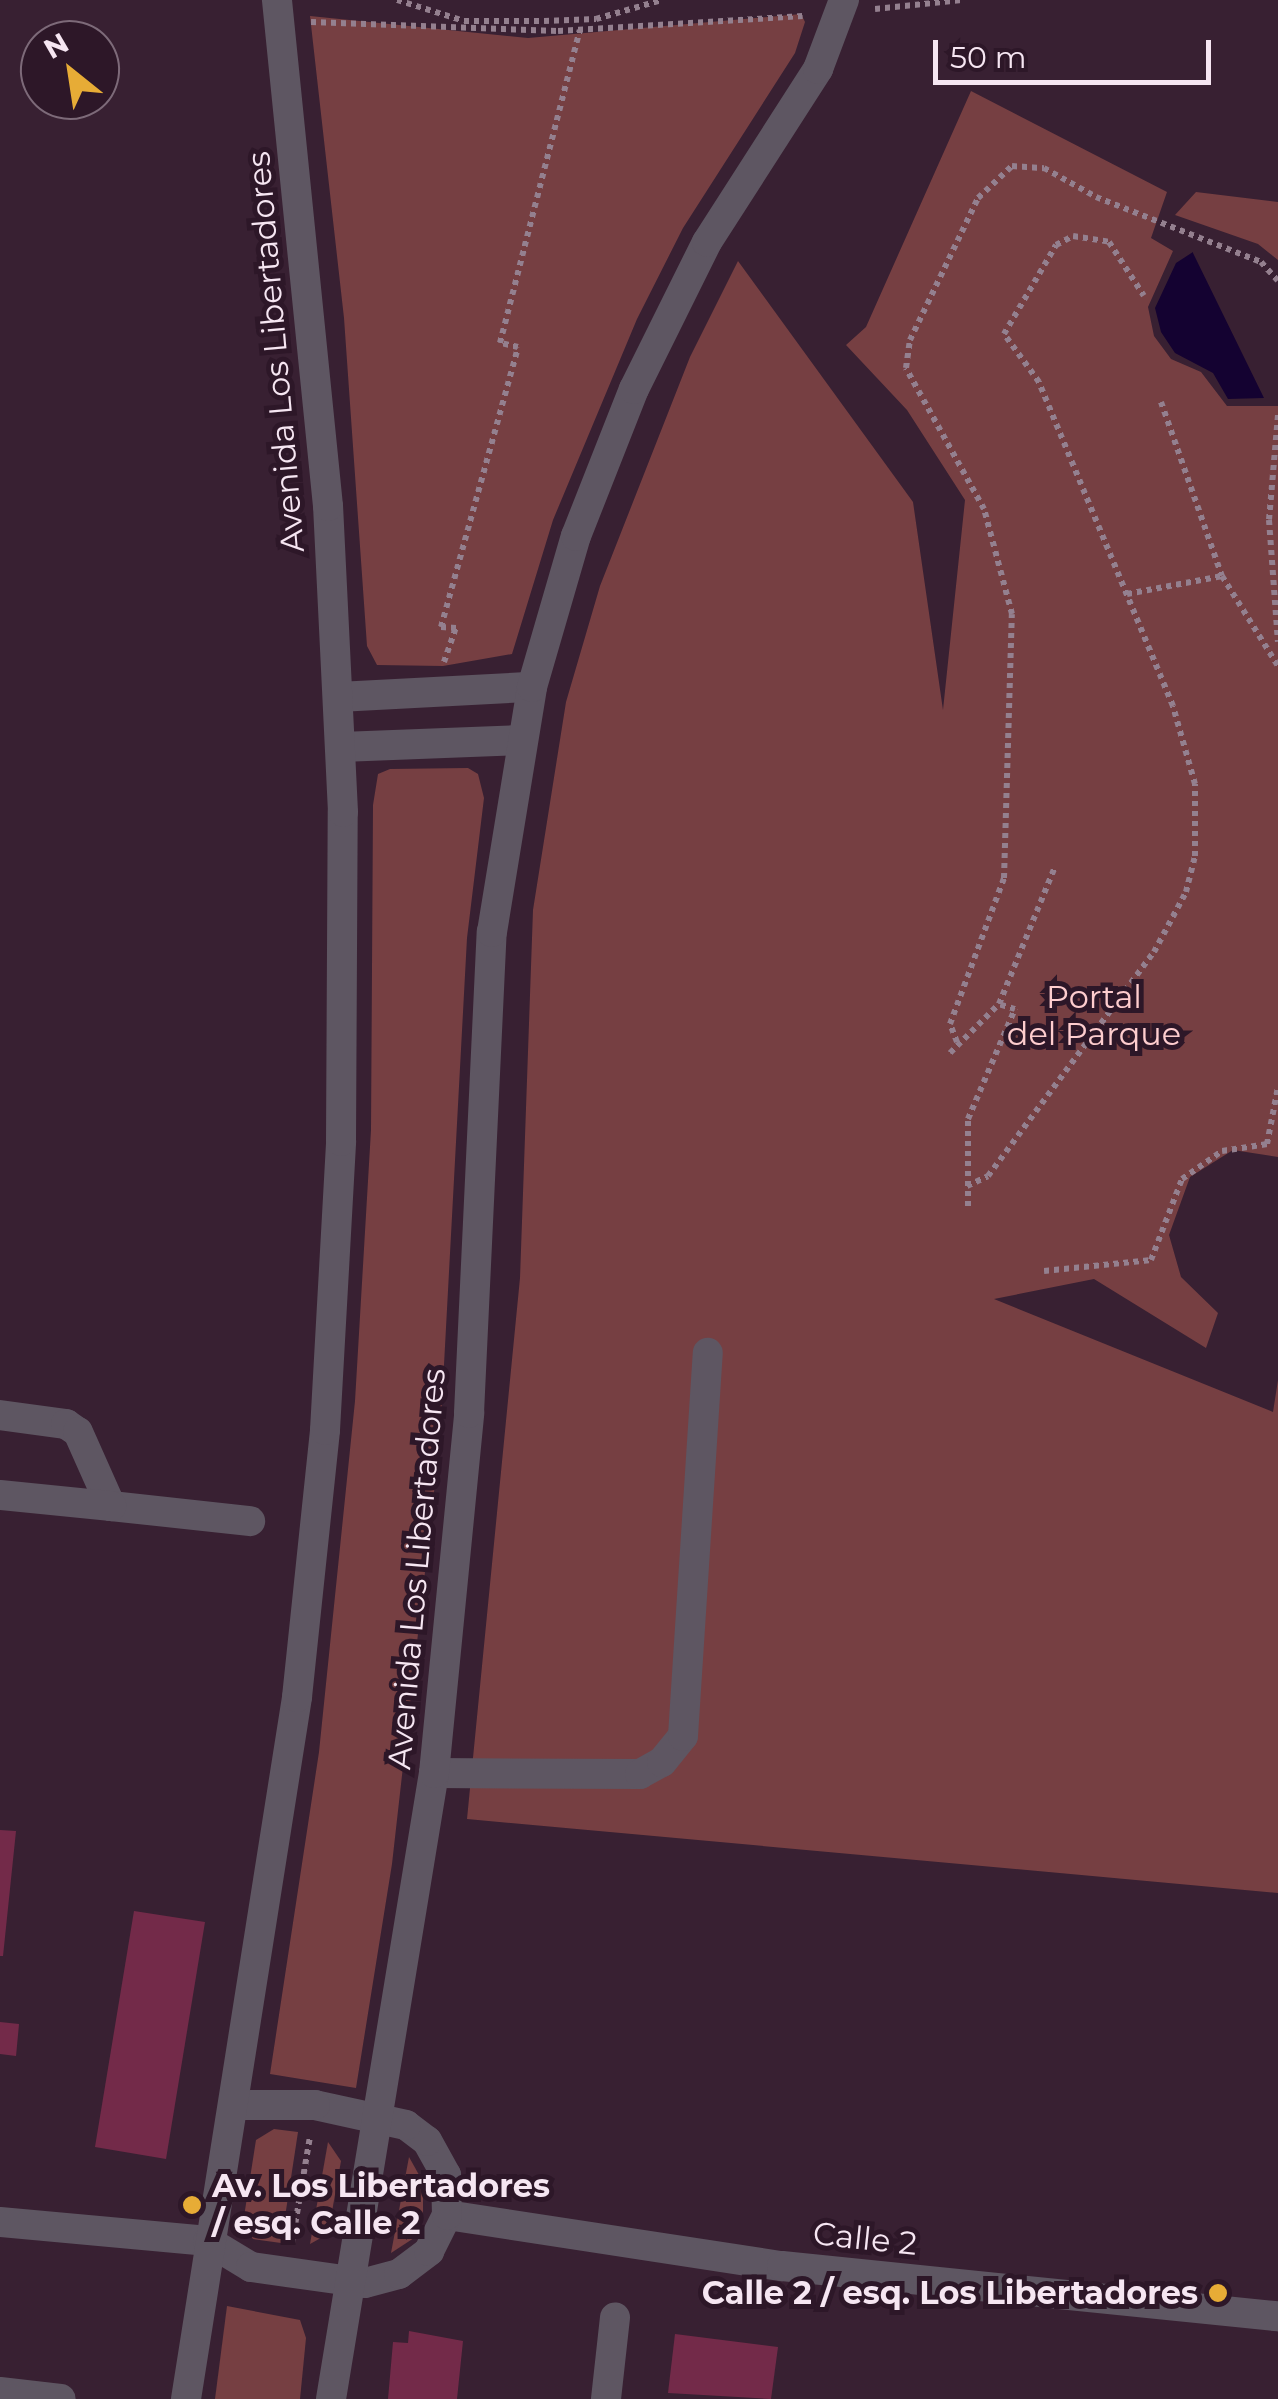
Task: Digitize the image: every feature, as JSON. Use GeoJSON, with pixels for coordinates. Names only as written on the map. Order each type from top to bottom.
{"type":"FeatureCollection","features":[{"type":"Feature","properties":{"kind":"street","name":"Avenida Los Libertadores"},"geometry":{"type":"LineString","coordinates":[[330,2399],[346,2281],[434,1773],[469,1414],[492,932],[532,687],[576,536],[634,389],[708,242],[818,69],[842,7]]}},
{"type":"Feature","properties":{"kind":"street","name":"Avenida Los Libertadores"},"geometry":{"type":"LineString","coordinates":[[186,2399],[297,1697],[324,1449],[342,1123],[341,747],[312,316],[277,10]]}},
{"type":"Feature","properties":{"kind":"street"},"geometry":{"type":"LineString","coordinates":[[338,698],[532,687]]}},
{"type":"Feature","properties":{"kind":"street"},"geometry":{"type":"LineString","coordinates":[[341,747],[521,740]]}},
{"type":"Feature","properties":{"kind":"street"},"geometry":{"type":"LineString","coordinates":[[434,1773],[640,1774],[662,1762],[684,1736],[708,1353]]}},
{"type":"Feature","properties":{"kind":"street"},"geometry":{"type":"LineString","coordinates":[[0,1414],[66,1424],[78,1432],[111,1506]]}},
{"type":"Feature","properties":{"kind":"street"},"geometry":{"type":"LineString","coordinates":[[0,1495],[250,1521]]}},
{"type":"Feature","properties":{"kind":"street"},"geometry":{"type":"LineString","coordinates":[[0,2222],[208,2241],[251,2267],[346,2281],[378,2281],[414,2266],[447,2215],[446,2175],[439,2157],[406,2124],[315,2106],[232,2105]]}},
{"type":"Feature","properties":{"kind":"street","name":"Calle 2"},"geometry":{"type":"LineString","coordinates":[[447,2215],[782,2266],[1278,2316]]}},
{"type":"Feature","properties":{"kind":"street"},"geometry":{"type":"LineString","coordinates":[[606,2399],[615,2317]]}},
{"type":"Feature","properties":{"kind":"street"},"geometry":{"type":"LineString","coordinates":[[0,2392],[61,2399]]}},
{"type":"Feature","properties":{"kind":"path"},"geometry":{"type":"LineString","coordinates":[[397,0],[464,20],[544,22],[596,19],[662,0]]}},
{"type":"Feature","properties":{"kind":"path"},"geometry":{"type":"LineString","coordinates":[[277,10],[580,30],[962,0]]}},
{"type":"Feature","properties":{"kind":"path"},"geometry":{"type":"LineString","coordinates":[[437,692],[456,628],[440,627],[518,347],[500,342],[580,30]]}},
{"type":"Feature","properties":{"kind":"path"},"geometry":{"type":"LineString","coordinates":[[957,1042],[950,1024],[1004,878],[1012,614],[984,509],[906,368],[910,340],[984,188],[1012,166],[1044,168],[1096,197],[1262,262],[1278,281]]}},
{"type":"Feature","properties":{"kind":"path"},"geometry":{"type":"LineString","coordinates":[[968,1186],[988,1176],[1154,952],[1186,892],[1195,856],[1195,784],[1173,706],[1039,382],[1004,334],[1056,245],[1073,236],[1110,242],[1144,296]]}},
{"type":"Feature","properties":{"kind":"path"},"geometry":{"type":"LineString","coordinates":[[1161,402],[1222,576],[1278,666]]}},
{"type":"Feature","properties":{"kind":"path"},"geometry":{"type":"LineString","coordinates":[[1278,415],[1269,562],[1278,642]]}},
{"type":"Feature","properties":{"kind":"path"},"geometry":{"type":"LineString","coordinates":[[1127,594],[1222,576]]}},
{"type":"Feature","properties":{"kind":"path"},"geometry":{"type":"LineString","coordinates":[[950,1053],[999,1004],[1055,867]]}},
{"type":"Feature","properties":{"kind":"path"},"geometry":{"type":"LineString","coordinates":[[968,1206],[968,1120],[1015,1009],[999,1004]]}},
{"type":"Feature","properties":{"kind":"path"},"geometry":{"type":"LineString","coordinates":[[1044,1271],[1150,1260],[1182,1179],[1222,1151],[1267,1144],[1278,1087]]}},
{"type":"Feature","properties":{"kind":"path"},"geometry":{"type":"LineString","coordinates":[[287,2274],[315,2106]]}},
{"type":"Feature","properties":{"kind":"green space"},"geometry":{"type":"Polygon","coordinates":[[[801,14],[805,22],[795,53],[683,228],[637,319],[553,520],[512,654],[443,666],[377,665],[367,646],[344,318],[310,16],[528,38],[801,14]]]}},
{"type":"Feature","properties":{"kind":"green space","name":"Portal del Parque"},"geometry":{"type":"Polygon","coordinates":[[[971,91],[1167,192],[1151,238],[1173,251],[1148,307],[1154,336],[1171,359],[1201,372],[1227,406],[1278,406],[1278,1157],[1233,1150],[1190,1177],[1169,1235],[1181,1277],[1218,1313],[1206,1348],[1094,1279],[994,1299],[1273,1412],[1278,1380],[1278,1893],[467,1819],[520,1278],[533,910],[566,702],[600,586],[690,357],[738,261],[913,502],[943,710],[965,500],[907,410],[846,345],[866,327],[971,91]]]}},
{"type":"Feature","properties":{"kind":"green space"},"geometry":{"type":"Polygon","coordinates":[[[1196,192],[1278,202],[1278,260],[1258,244],[1175,215],[1196,192]]]}},
{"type":"Feature","properties":{"kind":"green space"},"geometry":{"type":"Polygon","coordinates":[[[468,768],[478,774],[484,798],[467,938],[440,1439],[392,1864],[356,2088],[270,2074],[319,1752],[355,1401],[371,1130],[373,805],[378,774],[390,769],[468,768]]]}},
{"type":"Feature","properties":{"kind":"green space"},"geometry":{"type":"Polygon","coordinates":[[[274,2129],[298,2132],[281,2243],[253,2239],[243,2223],[256,2140],[274,2129]]]}},
{"type":"Feature","properties":{"kind":"green space"},"geometry":{"type":"Polygon","coordinates":[[[328,2142],[341,2161],[328,2234],[310,2244],[328,2142]]]}},
{"type":"Feature","properties":{"kind":"green space"},"geometry":{"type":"Polygon","coordinates":[[[409,2157],[423,2182],[423,2211],[414,2238],[391,2253],[409,2157]]]}},
{"type":"Feature","properties":{"kind":"green space"},"geometry":{"type":"Polygon","coordinates":[[[227,2306],[300,2320],[306,2338],[300,2399],[215,2399],[227,2306]]]}},
{"type":"Feature","properties":{"kind":"shaded area"},"geometry":{"type":"Polygon","coordinates":[[[1193,252],[1264,398],[1228,399],[1213,373],[1175,353],[1161,332],[1155,308],[1176,263],[1193,252]]]}},
{"type":"Feature","properties":{"kind":"building"},"geometry":{"type":"Polygon","coordinates":[[[0,1830],[16,1831],[3,1956],[0,1956],[0,1830]]]}},
{"type":"Feature","properties":{"kind":"building"},"geometry":{"type":"Polygon","coordinates":[[[134,1911],[205,1922],[166,2159],[95,2147],[134,1911]]]}},
{"type":"Feature","properties":{"kind":"building"},"geometry":{"type":"Polygon","coordinates":[[[0,2022],[19,2024],[16,2056],[0,2054],[0,2022]]]}},
{"type":"Feature","properties":{"kind":"building"},"geometry":{"type":"Polygon","coordinates":[[[409,2331],[463,2341],[457,2399],[388,2399],[393,2342],[408,2343],[409,2331]]]}},
{"type":"Feature","properties":{"kind":"building"},"geometry":{"type":"Polygon","coordinates":[[[675,2334],[778,2347],[771,2399],[668,2393],[675,2334]]]}},
{"type":"Feature","properties":{"kind":"place","name":"Av. Los Libertadores / esq. Calle 2"},"geometry":{"type":"Point","coordinates":[192,2205]}},
{"type":"Feature","properties":{"kind":"place","name":"Calle 2 / esq. Los Libertadores"},"geometry":{"type":"Point","coordinates":[1218,2293]}}]}
